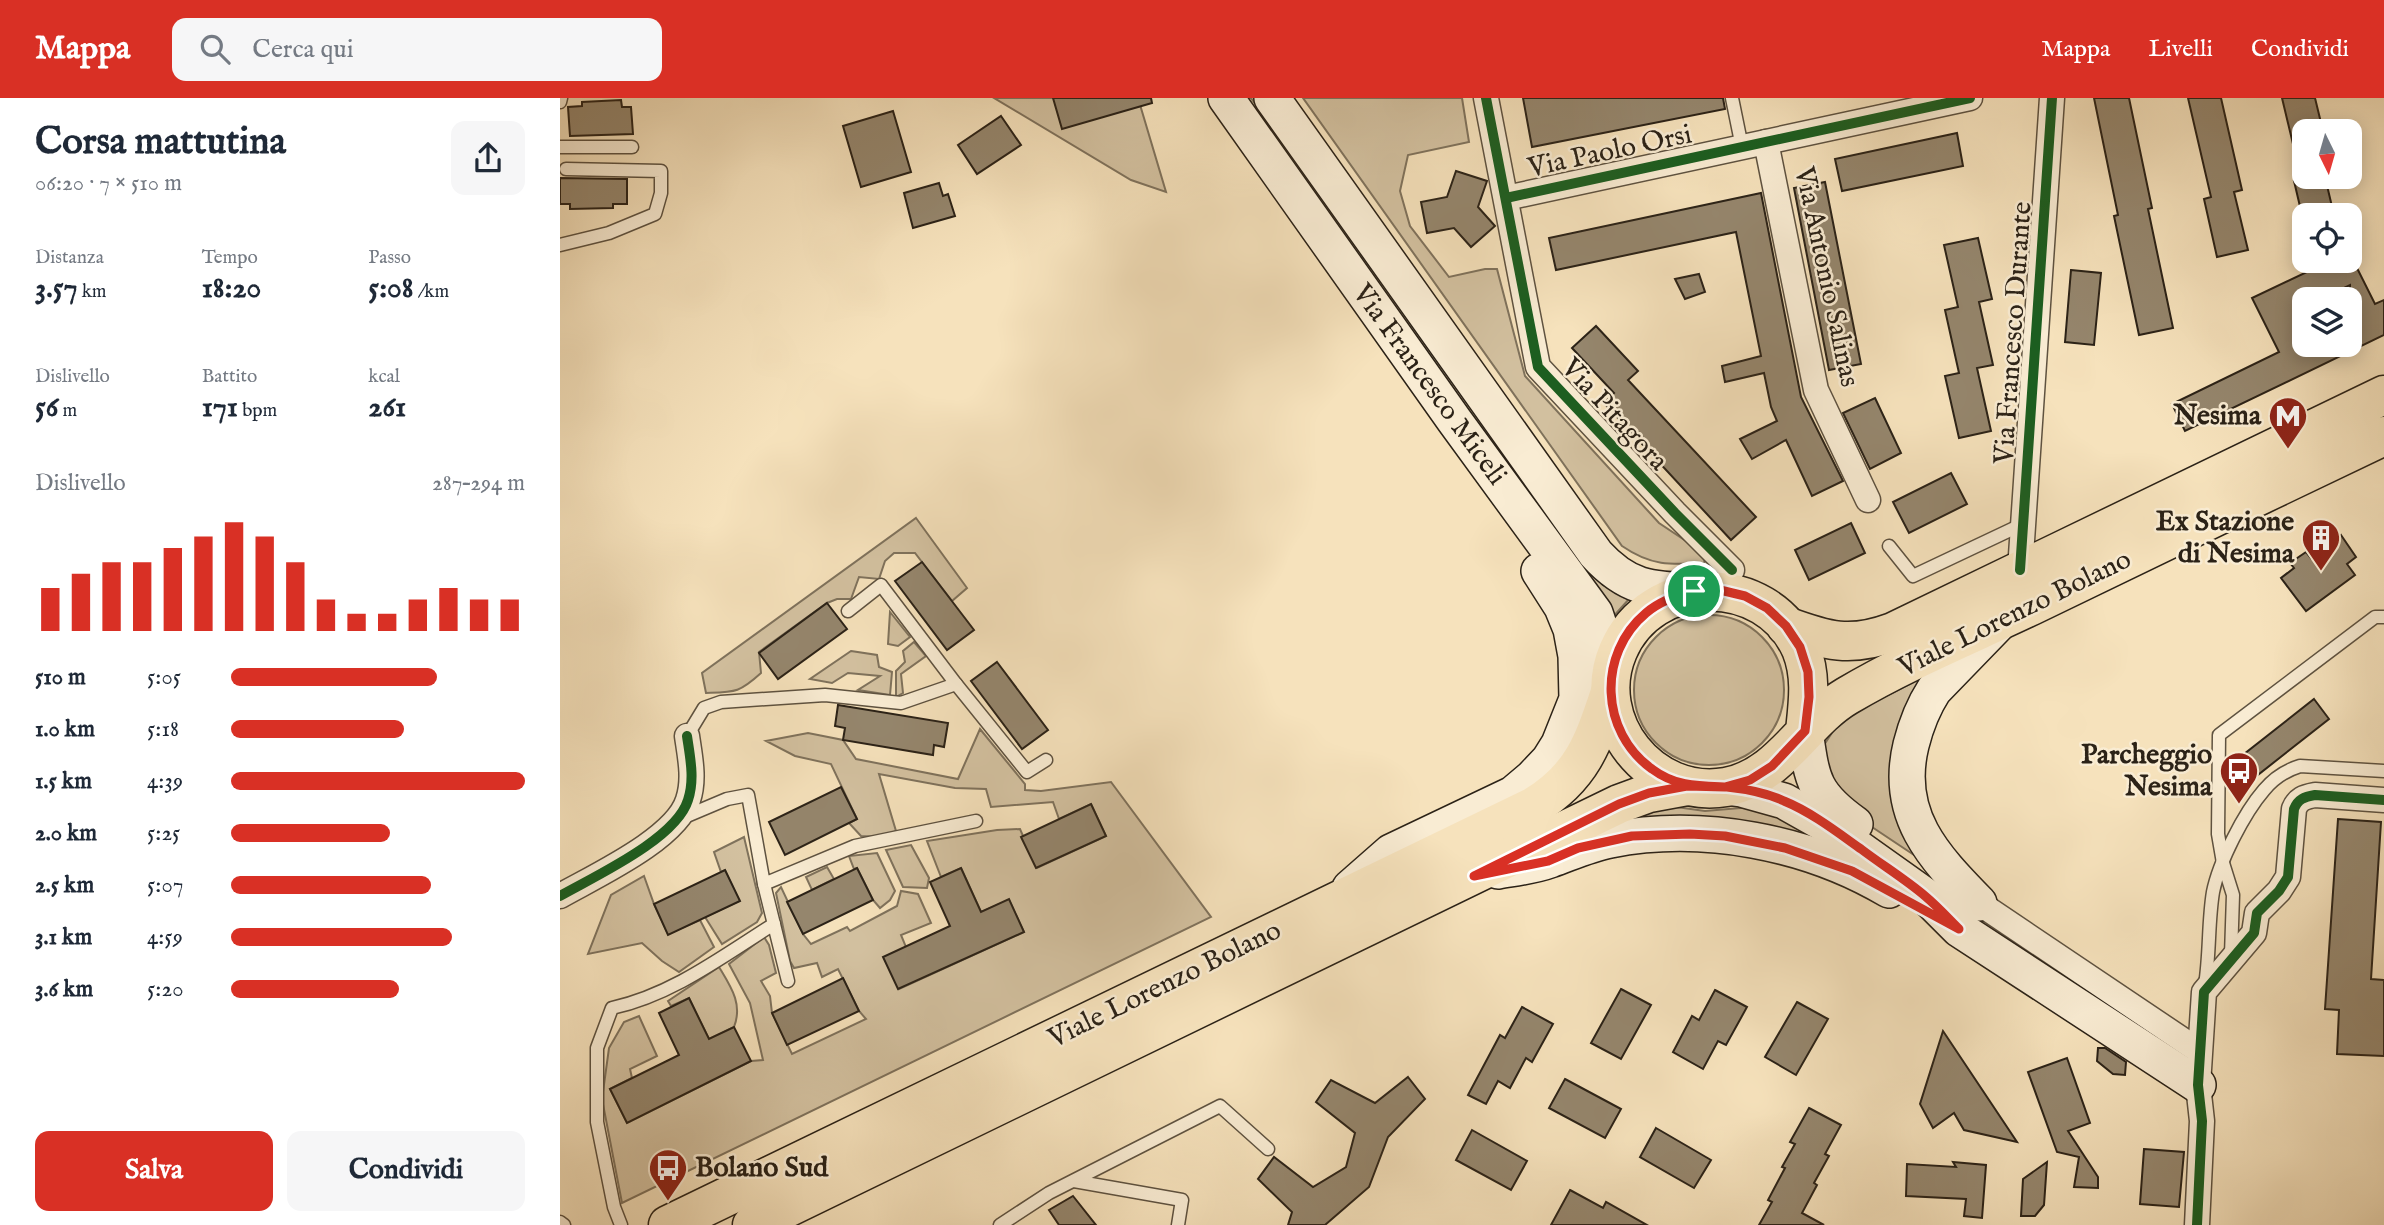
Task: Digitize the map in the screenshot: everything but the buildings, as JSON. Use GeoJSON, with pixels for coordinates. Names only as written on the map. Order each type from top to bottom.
{"type":"FeatureCollection","features":[{"type":"Feature","properties":{"kind":"main road","name":"Via Francesco Miceli"},"geometry":{"type":"LineString","coordinates":[[1226,98],[1454,420],[1595,613],[1608,649],[1611,686]]}},
{"type":"Feature","properties":{"kind":"main road","name":"Via Francesco Miceli"},"geometry":{"type":"LineString","coordinates":[[1272,98],[1596,554],[1620,577],[1637,585],[1657,590],[1694,591]]}},
{"type":"Feature","properties":{"kind":"main road","name":"Viale Lorenzo Bolano"},"geometry":{"type":"LineString","coordinates":[[1786,626],[1831,641],[1856,642],[1876,639],[2384,395]]}},
{"type":"Feature","properties":{"kind":"main road"},"geometry":{"type":"LineString","coordinates":[[1332,904],[1391,852],[1513,794],[1549,760],[1559,744],[1577,699],[1576,656],[1571,629],[1562,607],[1476,483],[1454,420]]}},
{"type":"Feature","properties":{"kind":"main road","name":"Viale Lorenzo Bolano"},"geometry":{"type":"LineString","coordinates":[[1805,731],[1845,697],[1935,650],[2001,621],[2384,436]]}},
{"type":"Feature","properties":{"kind":"main road"},"geometry":{"type":"LineString","coordinates":[[1969,916],[1947,887],[1822,797],[1809,760],[1805,731],[1809,697],[1808,672],[1800,647],[1786,626],[1767,608],[1745,596],[1720,590],[1694,591],[1657,605],[1637,621],[1616,655],[1611,686],[1611,705],[1619,730],[1633,752],[1663,776],[1687,786],[1725,787],[1784,801],[1823,823],[1927,897],[1969,916],[2198,1085]]}},
{"type":"Feature","properties":{"kind":"main road"},"geometry":{"type":"LineString","coordinates":[[1969,916],[1945,869],[1929,848],[1917,825],[1909,804],[1908,764],[1917,723],[1927,700],[2001,621]]}},
{"type":"Feature","properties":{"kind":"main road","name":"Viale Lorenzo Bolano"},"geometry":{"type":"LineString","coordinates":[[668,1225],[1555,794],[1587,755],[1611,686]]}},
{"type":"Feature","properties":{"kind":"main road"},"geometry":{"type":"LineString","coordinates":[[1725,787],[1750,780],[1772,766],[1805,731]]}},
{"type":"Feature","properties":{"kind":"main road","name":"Viale Lorenzo Bolano"},"geometry":{"type":"LineString","coordinates":[[752,1225],[1619,804],[1649,793],[1687,786]]}},
{"type":"Feature","properties":{"kind":"main road"},"geometry":{"type":"LineString","coordinates":[[1474,876],[1548,861],[1578,848],[1632,836],[1725,836],[1785,848],[1969,916]]}},
{"type":"Feature","properties":{"kind":"street","name":"Via Pitagora"},"geometry":{"type":"LineString","coordinates":[[1486,98],[1538,367],[1732,570]]}},
{"type":"Feature","properties":{"kind":"street","name":"Via Paolo Orsi"},"geometry":{"type":"LineString","coordinates":[[1506,198],[1766,142],[1923,103],[1970,98]]}},
{"type":"Feature","properties":{"kind":"street","name":"Via Francesco Durante"},"geometry":{"type":"LineString","coordinates":[[2021,570],[2052,98]]}},
{"type":"Feature","properties":{"kind":"street","name":"Via Antonio Salinas"},"geometry":{"type":"LineString","coordinates":[[1766,142],[1816,390],[1868,500]]}},
{"type":"Feature","properties":{"kind":"street"},"geometry":{"type":"LineString","coordinates":[[560,896],[640,850],[678,820],[688,802],[692,779],[687,736]]}},
{"type":"Feature","properties":{"kind":"street"},"geometry":{"type":"LineString","coordinates":[[2197,1225],[2202,1121],[2198,1085],[2199,1051],[2204,992],[2254,933],[2257,913],[2279,891],[2288,877],[2297,801],[2315,795],[2384,800]]}},
{"type":"Feature","properties":{"kind":"street"},"geometry":{"type":"LineString","coordinates":[[1969,916],[2199,1051]]}},
{"type":"Feature","properties":{"kind":"lane"},"geometry":{"type":"LineString","coordinates":[[1732,98],[1742,147]]}},
{"type":"Feature","properties":{"kind":"lane"},"geometry":{"type":"LineString","coordinates":[[560,147],[632,148]]}},
{"type":"Feature","properties":{"kind":"lane"},"geometry":{"type":"LineString","coordinates":[[560,245],[609,233],[655,214],[661,193],[661,171],[566,169]]}},
{"type":"Feature","properties":{"kind":"lane"},"geometry":{"type":"LineString","coordinates":[[1889,546],[1913,576],[2024,524]]}},
{"type":"Feature","properties":{"kind":"lane"},"geometry":{"type":"LineString","coordinates":[[848,611],[881,585],[1027,772],[1046,760]]}},
{"type":"Feature","properties":{"kind":"lane"},"geometry":{"type":"LineString","coordinates":[[2231,962],[2233,895],[2218,834],[2219,735],[2375,617],[2384,617]]}},
{"type":"Feature","properties":{"kind":"lane"},"geometry":{"type":"LineString","coordinates":[[687,736],[704,708],[721,702],[825,695],[901,702],[956,684]]}},
{"type":"Feature","properties":{"kind":"lane"},"geometry":{"type":"LineString","coordinates":[[2204,992],[2214,892],[2223,863],[2239,830],[2265,789],[2287,770],[2300,766],[2384,771]]}},
{"type":"Feature","properties":{"kind":"lane"},"geometry":{"type":"LineString","coordinates":[[678,820],[727,799],[748,795],[764,884],[788,981]]}},
{"type":"Feature","properties":{"kind":"lane"},"geometry":{"type":"LineString","coordinates":[[764,884],[855,846],[976,821]]}},
{"type":"Feature","properties":{"kind":"lane"},"geometry":{"type":"LineString","coordinates":[[621,1225],[614,1207],[597,1122],[597,1048],[612,1008],[658,994],[774,924]]}},
{"type":"Feature","properties":{"kind":"lane"},"geometry":{"type":"LineString","coordinates":[[1000,1225],[1049,1193],[1220,1106],[1268,1149]]}},
{"type":"Feature","properties":{"kind":"lane"},"geometry":{"type":"LineString","coordinates":[[1074,1181],[1182,1200],[1178,1225]]}},
{"type":"Feature","properties":{"kind":"shaded area"},"geometry":{"type":"Polygon","coordinates":[[[994,98],[1138,98],[1166,192],[1131,180],[994,98]]]}},
{"type":"Feature","properties":{"kind":"shaded area"},"geometry":{"type":"Polygon","coordinates":[[[1244,98],[1251,98],[1591,571],[1603,585],[1630,598],[1612,618],[1244,98]]]}},
{"type":"Feature","properties":{"kind":"shaded area"},"geometry":{"type":"Polygon","coordinates":[[[1303,98],[1462,98],[1469,142],[1408,155],[1400,191],[1410,226],[1449,277],[1497,269],[1525,376],[1659,523],[1713,559],[1705,559],[1704,563],[1661,563],[1632,553],[1622,546],[1303,98]]]}},
{"type":"Feature","properties":{"kind":"shaded area"},"geometry":{"type":"Polygon","coordinates":[[[916,518],[967,588],[952,601],[915,553],[894,553],[885,561],[879,579],[859,577],[851,599],[837,599],[827,603],[759,652],[761,673],[742,688],[730,692],[706,693],[702,673],[916,518]]]}},
{"type":"Feature","properties":{"kind":"shaded area"},"geometry":{"type":"Polygon","coordinates":[[[890,612],[910,637],[898,646],[888,644],[890,612]]]}},
{"type":"Feature","properties":{"kind":"shaded area"},"geometry":{"type":"Polygon","coordinates":[[[1709,615],[1738,620],[1762,637],[1779,661],[1784,690],[1779,719],[1762,743],[1738,760],[1709,765],[1680,760],[1656,743],[1639,719],[1634,690],[1639,661],[1656,637],[1680,620],[1709,615]]]}},
{"type":"Feature","properties":{"kind":"shaded area"},"geometry":{"type":"Polygon","coordinates":[[[914,642],[926,656],[901,674],[903,693],[896,697],[896,671],[905,662],[903,651],[914,642]]]}},
{"type":"Feature","properties":{"kind":"shaded area"},"geometry":{"type":"Polygon","coordinates":[[[851,651],[877,655],[879,667],[892,672],[890,695],[858,690],[880,676],[848,673],[832,683],[810,679],[851,651]]]}},
{"type":"Feature","properties":{"kind":"shaded area"},"geometry":{"type":"Polygon","coordinates":[[[1933,672],[1909,714],[1932,867],[1845,809],[1835,799],[1824,745],[1841,719],[1933,672]]]}},
{"type":"Feature","properties":{"kind":"shaded area"},"geometry":{"type":"Polygon","coordinates":[[[980,729],[1025,784],[1025,790],[1041,791],[1111,782],[1211,917],[622,1203],[602,1099],[609,1048],[624,1022],[639,1016],[657,1056],[630,1069],[632,1078],[610,1089],[627,1123],[751,1061],[763,1060],[750,1003],[729,964],[764,937],[769,945],[776,973],[761,981],[770,996],[772,1013],[792,1054],[866,1019],[859,1011],[838,969],[822,977],[817,963],[794,968],[790,961],[776,893],[781,887],[803,934],[811,944],[847,927],[850,931],[897,906],[901,891],[918,894],[931,923],[901,935],[906,947],[899,989],[1024,932],[1009,900],[981,912],[961,868],[941,877],[927,841],[1020,829],[1037,868],[1106,836],[1091,804],[1059,819],[1053,802],[991,807],[986,789],[955,788],[879,774],[896,831],[881,837],[861,836],[849,823],[857,819],[831,764],[795,756],[766,741],[808,733],[843,740],[856,759],[958,779],[980,729]]]}},
{"type":"Feature","properties":{"kind":"shaded area"},"geometry":{"type":"Polygon","coordinates":[[[1669,806],[1705,811],[1764,806],[1859,858],[1611,825],[1669,806]]]}},
{"type":"Feature","properties":{"kind":"shaded area"},"geometry":{"type":"Polygon","coordinates":[[[744,837],[762,913],[757,922],[722,944],[705,917],[739,901],[725,870],[721,872],[714,852],[744,837]]]}},
{"type":"Feature","properties":{"kind":"shaded area"},"geometry":{"type":"Polygon","coordinates":[[[911,845],[929,878],[927,888],[903,887],[886,850],[911,845]]]}},
{"type":"Feature","properties":{"kind":"shaded area"},"geometry":{"type":"Polygon","coordinates":[[[877,853],[895,891],[890,900],[880,908],[857,868],[854,869],[849,856],[877,853]]]}},
{"type":"Feature","properties":{"kind":"shaded area"},"geometry":{"type":"Polygon","coordinates":[[[827,867],[834,879],[812,890],[806,877],[827,867]]]}},
{"type":"Feature","properties":{"kind":"shaded area"},"geometry":{"type":"Polygon","coordinates":[[[644,876],[668,934],[700,920],[714,947],[679,972],[642,943],[588,954],[611,895],[644,876]]]}},
{"type":"Feature","properties":{"kind":"shaded area"},"geometry":{"type":"Polygon","coordinates":[[[719,967],[734,996],[736,1019],[734,1027],[709,1039],[689,998],[671,1006],[668,1001],[719,967]]]}},
{"type":"Feature","properties":{"kind":"cycle path"},"geometry":{"type":"LineString","coordinates":[[1486,98],[1538,367],[1732,570]]}},
{"type":"Feature","properties":{"kind":"cycle path"},"geometry":{"type":"LineString","coordinates":[[1506,198],[1970,98]]}},
{"type":"Feature","properties":{"kind":"cycle path"},"geometry":{"type":"LineString","coordinates":[[2020,570],[2052,98]]}},
{"type":"Feature","properties":{"kind":"cycle path"},"geometry":{"type":"LineString","coordinates":[[560,896],[633,855],[668,829],[680,815],[688,800],[691,784],[687,736]]}},
{"type":"Feature","properties":{"kind":"cycle path"},"geometry":{"type":"LineString","coordinates":[[2197,1225],[2202,1121],[2198,1085],[2204,992],[2254,933],[2257,913],[2279,891],[2288,877],[2294,809],[2297,803],[2315,795],[2384,800]]}},
{"type":"Feature","properties":{"kind":"place","name":"Nesima"},"geometry":{"type":"Point","coordinates":[2288,450]}},
{"type":"Feature","properties":{"kind":"place","name":"Ex Stazione di Nesima"},"geometry":{"type":"Point","coordinates":[2321,572]}},
{"type":"Feature","properties":{"kind":"place","name":"Parcheggio Nesima"},"geometry":{"type":"Point","coordinates":[2239,805]}},
{"type":"Feature","properties":{"kind":"place","name":"Bolano Sud"},"geometry":{"type":"Point","coordinates":[668,1202]}},
{"type":"Feature","properties":{"kind":"route"},"geometry":{"type":"LineString","coordinates":[[1694,591],[1669,599],[1647,612],[1629,632],[1616,655],[1611,680],[1611,705],[1625,742],[1652,770],[1675,782],[1700,788],[1741,789],[1784,801],[1823,823],[1927,897],[1959,929],[1852,871],[1785,848],[1725,836],[1632,836],[1578,848],[1548,861],[1474,876],[1619,804],[1649,793],[1687,786],[1700,788],[1725,787],[1750,780],[1781,758],[1805,731],[1809,697],[1808,672],[1794,636],[1777,616],[1745,596],[1720,590],[1694,591]]}}]}
